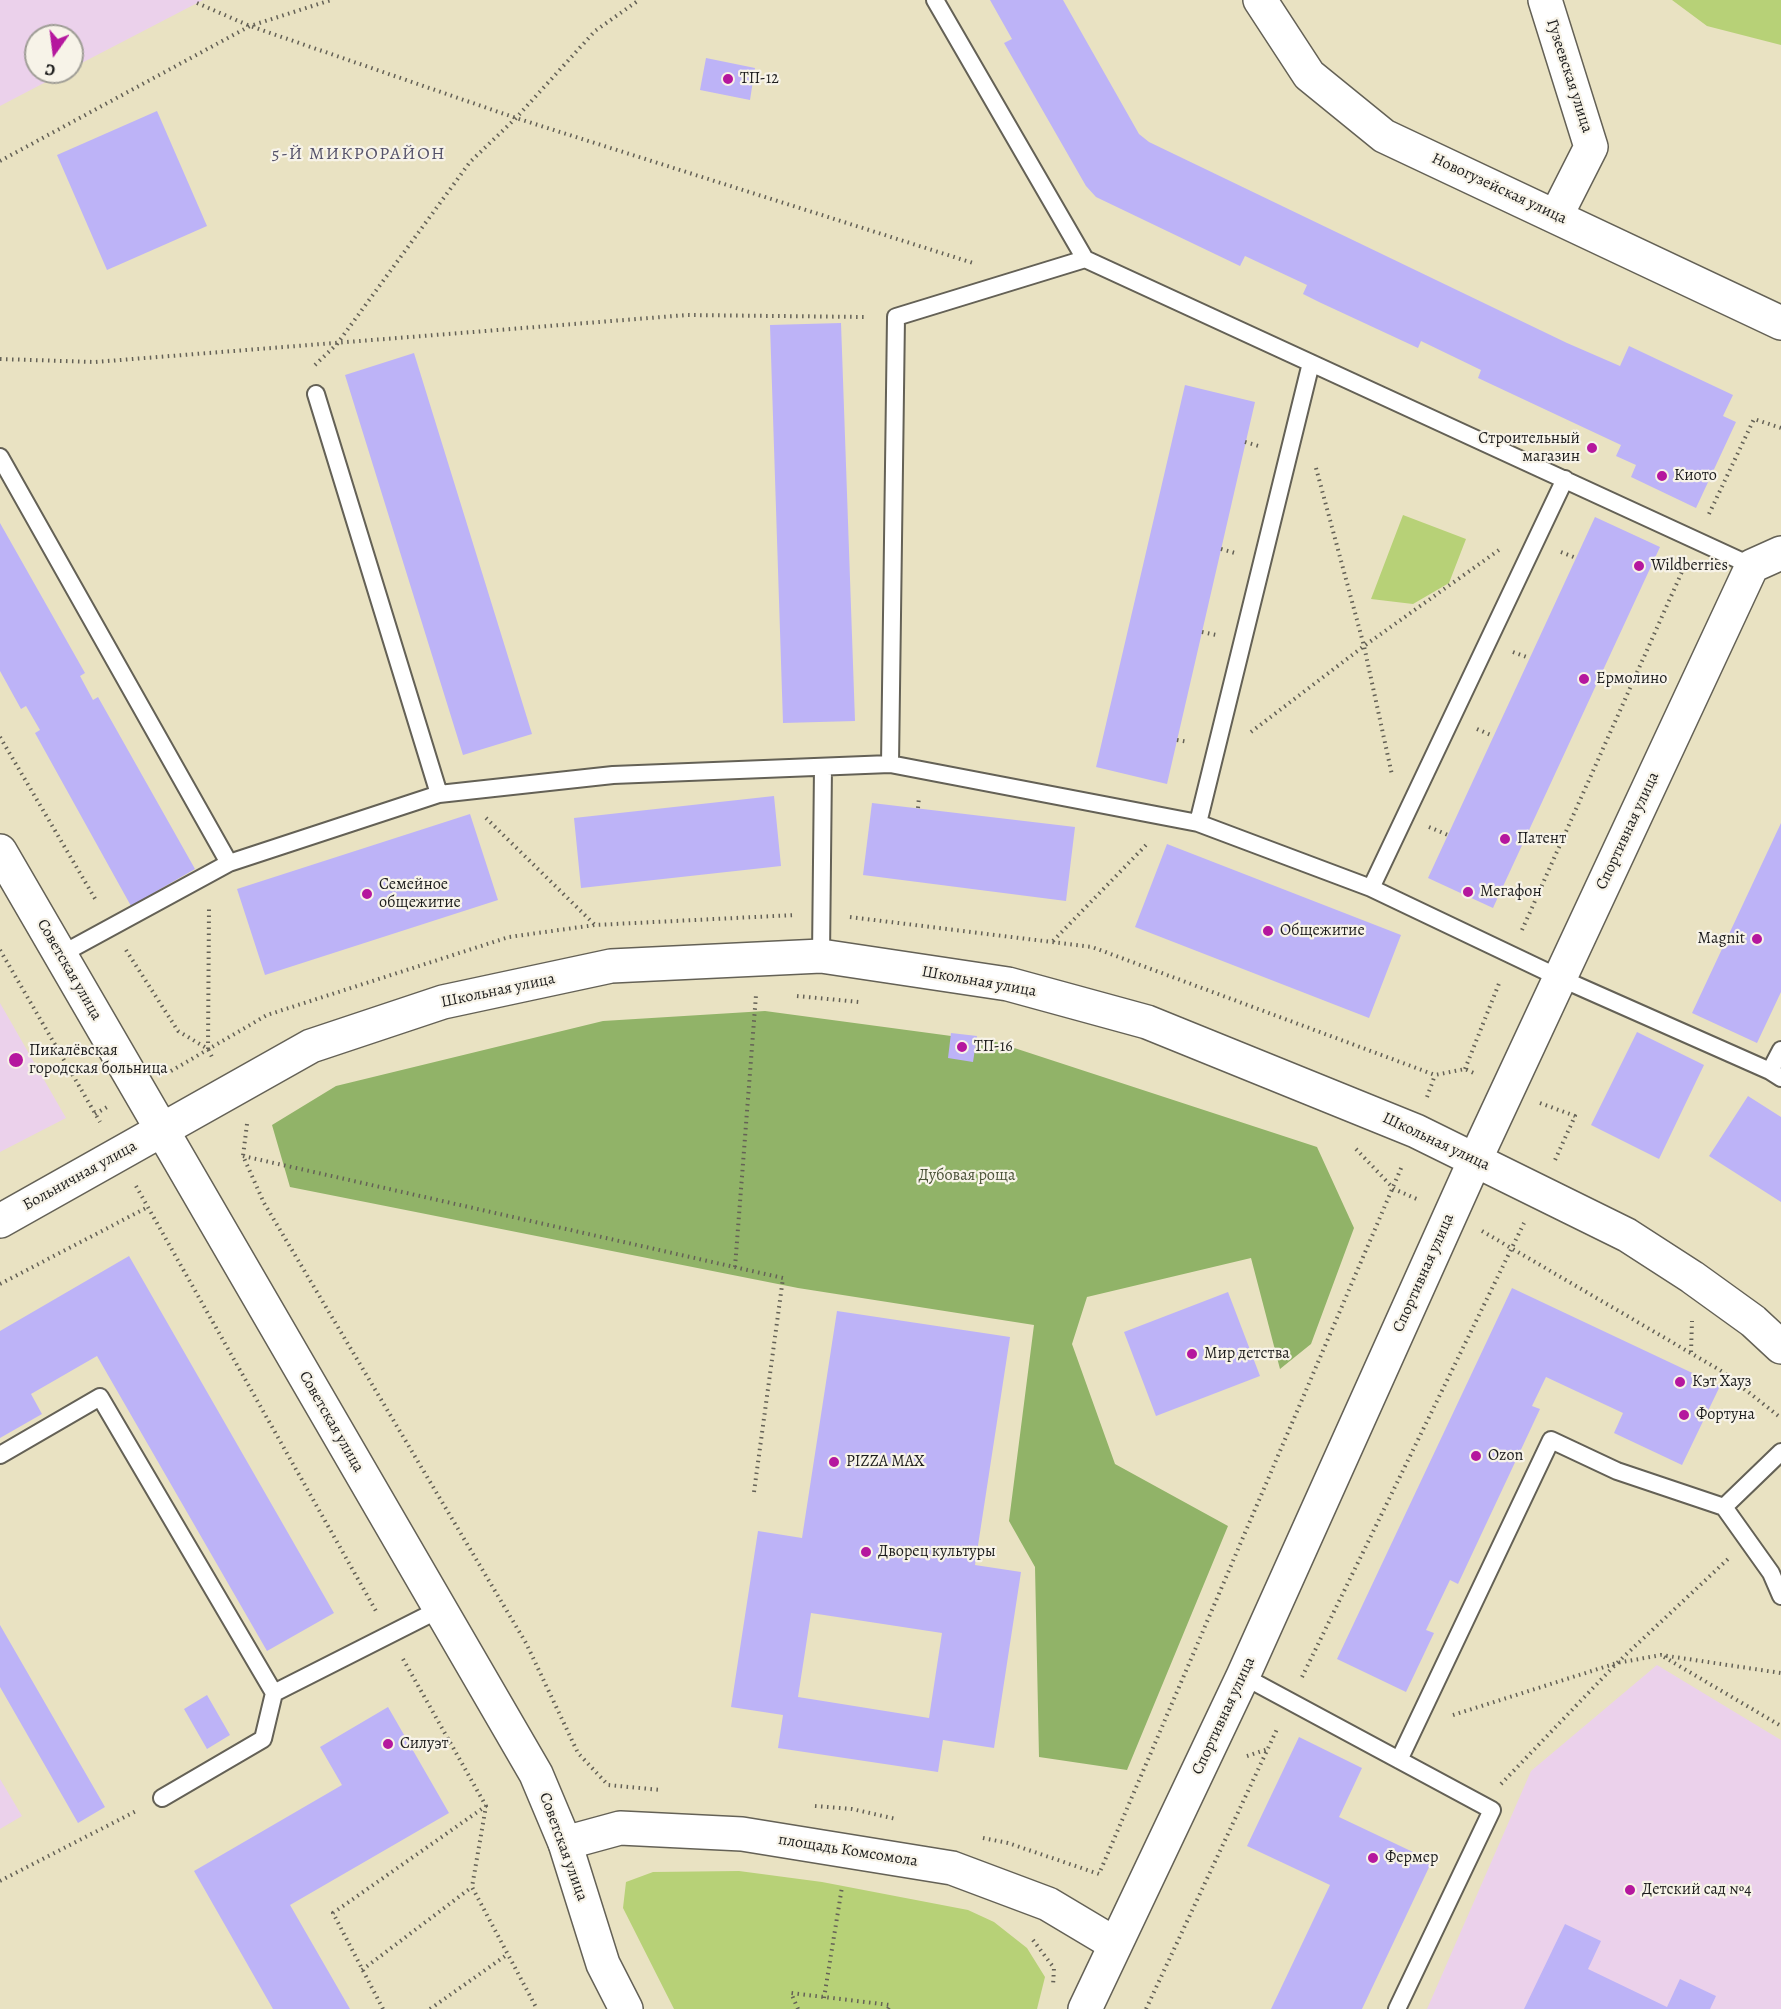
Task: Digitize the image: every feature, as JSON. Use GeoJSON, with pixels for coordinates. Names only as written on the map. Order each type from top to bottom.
{"type":"FeatureCollection","features":[{"type":"Feature","properties":{"kind":"street","name":"Новогузейская улица"},"geometry":{"type":"LineString","coordinates":[[1260,0],[1310,75],[1384,136],[1781,323]]}},
{"type":"Feature","properties":{"kind":"street","name":"Гузеевская улица"},"geometry":{"type":"LineString","coordinates":[[1545,0],[1591,147],[1556,216]]}},
{"type":"Feature","properties":{"kind":"street","name":"Спортивная улица"},"geometry":{"type":"LineString","coordinates":[[1085,2009],[1243,1676],[1450,1214],[1560,978],[1767,559]]}},
{"type":"Feature","properties":{"kind":"street","name":"Советская улица"},"geometry":{"type":"LineString","coordinates":[[0,851],[536,1774],[565,1843],[603,1964],[626,2009]]}},
{"type":"Feature","properties":{"kind":"street","name":"Школьная улица"},"geometry":{"type":"LineString","coordinates":[[161,1130],[311,1046],[443,1002],[611,966],[821,956],[1008,984],[1147,1022],[1416,1131],[1628,1235],[1753,1321],[1781,1347]]}},
{"type":"Feature","properties":{"kind":"street","name":"Больничная улица"},"geometry":{"type":"LineString","coordinates":[[0,1221],[161,1130]]}},
{"type":"Feature","properties":{"kind":"street","name":"площадь Комсомола"},"geometry":{"type":"LineString","coordinates":[[565,1843],[620,1828],[742,1834],[952,1868],[1048,1904],[1115,1944]]}},
{"type":"Feature","properties":{"kind":"lane"},"geometry":{"type":"LineString","coordinates":[[935,0],[1085,259],[1696,540],[1767,559]]}},
{"type":"Feature","properties":{"kind":"lane"},"geometry":{"type":"LineString","coordinates":[[890,764],[896,317],[1085,259]]}},
{"type":"Feature","properties":{"kind":"lane"},"geometry":{"type":"LineString","coordinates":[[1198,823],[1311,363]]}},
{"type":"Feature","properties":{"kind":"lane"},"geometry":{"type":"LineString","coordinates":[[316,394],[439,794]]}},
{"type":"Feature","properties":{"kind":"lane"},"geometry":{"type":"LineString","coordinates":[[0,457],[229,863]]}},
{"type":"Feature","properties":{"kind":"lane"},"geometry":{"type":"LineString","coordinates":[[1371,888],[1565,480]]}},
{"type":"Feature","properties":{"kind":"lane"},"geometry":{"type":"LineString","coordinates":[[60,955],[229,863],[439,794],[613,775],[890,764],[1198,823],[1371,888],[1560,978],[1775,1075],[1781,1050]]}},
{"type":"Feature","properties":{"kind":"lane"},"geometry":{"type":"LineString","coordinates":[[821,956],[823,766]]}},
{"type":"Feature","properties":{"kind":"lane"},"geometry":{"type":"LineString","coordinates":[[0,1455],[100,1397],[274,1693],[263,1739],[162,1798]]}},
{"type":"Feature","properties":{"kind":"lane"},"geometry":{"type":"LineString","coordinates":[[1399,1760],[1551,1440],[1617,1471],[1724,1507],[1771,1573],[1781,1596]]}},
{"type":"Feature","properties":{"kind":"lane"},"geometry":{"type":"LineString","coordinates":[[1724,1507],[1781,1452]]}},
{"type":"Feature","properties":{"kind":"lane"},"geometry":{"type":"LineString","coordinates":[[274,1693],[440,1609]]}},
{"type":"Feature","properties":{"kind":"lane"},"geometry":{"type":"LineString","coordinates":[[1243,1676],[1492,1810],[1397,2009]]}},
{"type":"Feature","properties":{"kind":"path"},"geometry":{"type":"LineString","coordinates":[[0,161],[250,26],[332,0]]}},
{"type":"Feature","properties":{"kind":"path"},"geometry":{"type":"LineString","coordinates":[[316,394],[312,367],[337,344],[470,162],[516,118],[594,31],[639,0]]}},
{"type":"Feature","properties":{"kind":"path"},"geometry":{"type":"LineString","coordinates":[[197,3],[250,26],[516,118],[1021,279]]}},
{"type":"Feature","properties":{"kind":"path"},"geometry":{"type":"LineString","coordinates":[[0,359],[95,362],[687,315],[896,317]]}},
{"type":"Feature","properties":{"kind":"path"},"geometry":{"type":"LineString","coordinates":[[1465,1069],[1511,955],[1696,540],[1755,419],[1781,428]]}},
{"type":"Feature","properties":{"kind":"path"},"geometry":{"type":"LineString","coordinates":[[1315,466],[1364,646],[1402,823]]}},
{"type":"Feature","properties":{"kind":"path"},"geometry":{"type":"LineString","coordinates":[[1213,760],[1449,583],[1546,518]]}},
{"type":"Feature","properties":{"kind":"path"},"geometry":{"type":"LineString","coordinates":[[459,792],[595,925]]}},
{"type":"Feature","properties":{"kind":"path"},"geometry":{"type":"LineString","coordinates":[[1053,942],[1172,819]]}},
{"type":"Feature","properties":{"kind":"path"},"geometry":{"type":"LineString","coordinates":[[210,874],[208,1049],[231,1090],[249,1112],[243,1156],[264,1203],[526,1643],[578,1753],[608,1785],[666,1791]]}},
{"type":"Feature","properties":{"kind":"path"},"geometry":{"type":"LineString","coordinates":[[0,950],[148,1207],[486,1806],[472,1887],[537,2009]]}},
{"type":"Feature","properties":{"kind":"path"},"geometry":{"type":"LineString","coordinates":[[745,994],[767,995]]}},
{"type":"Feature","properties":{"kind":"path"},"geometry":{"type":"LineString","coordinates":[[735,1267],[756,994]]}},
{"type":"Feature","properties":{"kind":"path"},"geometry":{"type":"LineString","coordinates":[[789,996],[868,1003]]}},
{"type":"Feature","properties":{"kind":"path"},"geometry":{"type":"LineString","coordinates":[[974,1836],[1008,1843],[1099,1874],[1394,1189],[1435,1075]]}},
{"type":"Feature","properties":{"kind":"path"},"geometry":{"type":"LineString","coordinates":[[1146,2009],[1290,1701],[1540,1192],[1575,1116]]}},
{"type":"Feature","properties":{"kind":"path"},"geometry":{"type":"LineString","coordinates":[[1351,1143],[1394,1189],[1450,1214],[1512,1247],[1723,1372],[1781,1418]]}},
{"type":"Feature","properties":{"kind":"path"},"geometry":{"type":"LineString","coordinates":[[243,1156],[783,1278],[754,1492]]}},
{"type":"Feature","properties":{"kind":"path"},"geometry":{"type":"LineString","coordinates":[[0,1284],[148,1207]]}},
{"type":"Feature","properties":{"kind":"path"},"geometry":{"type":"LineString","coordinates":[[1492,1810],[1500,1785],[1617,1664],[1748,1541]]}},
{"type":"Feature","properties":{"kind":"path"},"geometry":{"type":"LineString","coordinates":[[1415,1726],[1617,1664],[1661,1655],[1781,1673]]}},
{"type":"Feature","properties":{"kind":"path"},"geometry":{"type":"LineString","coordinates":[[1661,1655],[1781,1726]]}},
{"type":"Feature","properties":{"kind":"path"},"geometry":{"type":"LineString","coordinates":[[0,1881],[162,1798]]}},
{"type":"Feature","properties":{"kind":"path"},"geometry":{"type":"LineString","coordinates":[[805,1805],[852,1809],[908,1821]]}},
{"type":"Feature","properties":{"kind":"path"},"geometry":{"type":"LineString","coordinates":[[383,2009],[333,1913],[486,1806]]}},
{"type":"Feature","properties":{"kind":"path"},"geometry":{"type":"LineString","coordinates":[[824,1998],[848,1850]]}},
{"type":"Feature","properties":{"kind":"path"},"geometry":{"type":"LineString","coordinates":[[362,1970],[472,1887]]}},
{"type":"Feature","properties":{"kind":"path"},"geometry":{"type":"LineString","coordinates":[[1028,1936],[1054,1968],[1053,1989]]}},
{"type":"Feature","properties":{"kind":"path"},"geometry":{"type":"LineString","coordinates":[[430,2009],[508,1954]]}},
{"type":"Feature","properties":{"kind":"path"},"geometry":{"type":"LineString","coordinates":[[798,2009],[791,1993],[890,2005],[888,2009]]}},
{"type":"Feature","properties":{"kind":"shaded area"},"geometry":{"type":"Polygon","coordinates":[[[0,0],[203,0],[84,62],[84,24],[24,24],[24,84],[42,84],[0,106],[0,0]]]}},
{"type":"Feature","properties":{"kind":"shaded area","name":"Пикалёвская городская больница"},"geometry":{"type":"Polygon","coordinates":[[[0,1003],[66,1118],[0,1152],[0,1003]]]}},
{"type":"Feature","properties":{"kind":"shaded area","name":"Детский сад №4"},"geometry":{"type":"Polygon","coordinates":[[[1657,1665],[1781,1740],[1781,2009],[1427,2009],[1531,1771],[1657,1665]]]}},
{"type":"Feature","properties":{"kind":"shaded area"},"geometry":{"type":"Polygon","coordinates":[[[0,1779],[22,1816],[0,1829],[0,1779]]]}},
{"type":"Feature","properties":{"kind":"green space"},"geometry":{"type":"Polygon","coordinates":[[[1672,0],[1781,0],[1781,45],[1707,26],[1672,0]]]}},
{"type":"Feature","properties":{"kind":"green space"},"geometry":{"type":"Polygon","coordinates":[[[1403,515],[1466,539],[1449,583],[1413,604],[1371,599],[1403,515]]]}},
{"type":"Feature","properties":{"kind":"green space","name":"Дубовая роща"},"geometry":{"type":"Polygon","coordinates":[[[765,1011],[996,1042],[1317,1147],[1354,1228],[1311,1344],[1280,1369],[1251,1258],[1087,1297],[1072,1344],[1115,1464],[1228,1526],[1127,1770],[1039,1757],[1035,1567],[1009,1521],[1034,1325],[798,1288],[290,1187],[272,1125],[336,1086],[603,1021],[765,1011]]]}},
{"type":"Feature","properties":{"kind":"green space"},"geometry":{"type":"Polygon","coordinates":[[[739,1871],[822,1882],[968,1910],[994,1922],[1027,1948],[1045,1977],[1037,2009],[674,2009],[623,1908],[626,1882],[653,1872],[739,1871]]]}},
{"type":"Feature","properties":{"kind":"building"},"geometry":{"type":"Polygon","coordinates":[[[990,0],[1063,0],[1139,134],[1149,142],[1567,343],[1620,366],[1629,346],[1733,395],[1723,416],[1736,422],[1696,508],[1631,477],[1636,465],[1616,456],[1621,445],[1478,378],[1481,370],[1421,341],[1418,348],[1319,302],[1303,294],[1307,285],[1245,256],[1240,266],[1096,197],[1086,186],[1004,43],[1012,39],[990,0]]]}},
{"type":"Feature","properties":{"kind":"building","name":"ТП-12"},"geometry":{"type":"Polygon","coordinates":[[[706,58],[755,68],[750,100],[700,90],[706,58]]]}},
{"type":"Feature","properties":{"kind":"building"},"geometry":{"type":"Polygon","coordinates":[[[157,111],[207,226],[107,270],[57,155],[157,111]]]}},
{"type":"Feature","properties":{"kind":"building"},"geometry":{"type":"Polygon","coordinates":[[[841,323],[855,721],[783,723],[770,325],[841,323]]]}},
{"type":"Feature","properties":{"kind":"building"},"geometry":{"type":"Polygon","coordinates":[[[414,353],[532,734],[463,755],[345,375],[414,353]]]}},
{"type":"Feature","properties":{"kind":"building"},"geometry":{"type":"Polygon","coordinates":[[[1185,385],[1255,402],[1167,784],[1096,767],[1185,385]]]}},
{"type":"Feature","properties":{"kind":"building"},"geometry":{"type":"Polygon","coordinates":[[[1595,517],[1660,547],[1493,908],[1428,878],[1595,517]]]}},
{"type":"Feature","properties":{"kind":"building"},"geometry":{"type":"Polygon","coordinates":[[[0,523],[85,673],[80,676],[93,700],[98,697],[195,869],[131,906],[35,733],[40,730],[26,706],[21,709],[0,671],[0,523]]]}},
{"type":"Feature","properties":{"kind":"building"},"geometry":{"type":"Polygon","coordinates":[[[774,796],[781,866],[581,888],[574,818],[774,796]]]}},
{"type":"Feature","properties":{"kind":"building"},"geometry":{"type":"Polygon","coordinates":[[[872,803],[1075,827],[1066,901],[863,875],[872,803]]]}},
{"type":"Feature","properties":{"kind":"building","name":"Семейное общежитие"},"geometry":{"type":"Polygon","coordinates":[[[470,814],[498,900],[265,975],[237,889],[470,814]]]}},
{"type":"Feature","properties":{"kind":"building"},"geometry":{"type":"Polygon","coordinates":[[[1781,823],[1781,992],[1757,1043],[1692,1013],[1781,823]]]}},
{"type":"Feature","properties":{"kind":"building","name":"Общежитие"},"geometry":{"type":"Polygon","coordinates":[[[1167,844],[1401,935],[1369,1018],[1135,927],[1167,844]]]}},
{"type":"Feature","properties":{"kind":"building"},"geometry":{"type":"Polygon","coordinates":[[[1637,1032],[1704,1065],[1659,1159],[1591,1125],[1637,1032]]]}},
{"type":"Feature","properties":{"kind":"building","name":"ТП-16"},"geometry":{"type":"Polygon","coordinates":[[[951,1033],[977,1036],[973,1062],[948,1058],[951,1033]]]}},
{"type":"Feature","properties":{"kind":"building"},"geometry":{"type":"Polygon","coordinates":[[[1748,1096],[1781,1117],[1781,1202],[1709,1156],[1748,1096]]]}},
{"type":"Feature","properties":{"kind":"building"},"geometry":{"type":"Polygon","coordinates":[[[129,1256],[334,1613],[267,1651],[97,1356],[31,1394],[42,1414],[0,1438],[0,1331],[129,1256]]]}},
{"type":"Feature","properties":{"kind":"building"},"geometry":{"type":"Polygon","coordinates":[[[1512,1288],[1720,1386],[1682,1465],[1614,1433],[1623,1413],[1546,1377],[1532,1406],[1540,1409],[1458,1584],[1450,1580],[1426,1630],[1434,1633],[1406,1692],[1337,1659],[1512,1288]]]}},
{"type":"Feature","properties":{"kind":"building","name":"Мир детства"},"geometry":{"type":"Polygon","coordinates":[[[1228,1292],[1260,1376],[1156,1416],[1124,1332],[1228,1292]]]}},
{"type":"Feature","properties":{"kind":"building","name":"Дворец культуры"},"geometry":{"type":"Polygon","coordinates":[[[837,1311],[1010,1337],[975,1565],[1021,1572],[994,1748],[943,1740],[938,1772],[778,1748],[783,1715],[731,1707],[758,1531],[802,1538],[837,1311]],[[811,1613],[798,1697],[929,1718],[942,1633],[811,1613]]]}},
{"type":"Feature","properties":{"kind":"building"},"geometry":{"type":"Polygon","coordinates":[[[0,1625],[105,1807],[78,1823],[0,1687],[0,1625]]]}},
{"type":"Feature","properties":{"kind":"building"},"geometry":{"type":"Polygon","coordinates":[[[207,1695],[230,1735],[207,1749],[184,1709],[207,1695]]]}},
{"type":"Feature","properties":{"kind":"building"},"geometry":{"type":"Polygon","coordinates":[[[388,1707],[449,1813],[290,1905],[350,2009],[273,2009],[194,1871],[342,1785],[320,1747],[388,1707]]]}},
{"type":"Feature","properties":{"kind":"building"},"geometry":{"type":"Polygon","coordinates":[[[1299,1737],[1362,1768],[1339,1817],[1432,1861],[1362,2009],[1271,2009],[1330,1885],[1247,1846],[1299,1737]]]}},
{"type":"Feature","properties":{"kind":"building"},"geometry":{"type":"Polygon","coordinates":[[[1565,1924],[1601,1941],[1588,1969],[1667,2007],[1680,1979],[1716,1996],[1710,2009],[1524,2009],[1565,1924]]]}},
{"type":"Feature","properties":{"kind":"place","name":"ТП-12"},"geometry":{"type":"Point","coordinates":[728,79]}},
{"type":"Feature","properties":{"kind":"place","name":"Строительный магазин"},"geometry":{"type":"Point","coordinates":[1592,448]}},
{"type":"Feature","properties":{"kind":"place","name":"Киото"},"geometry":{"type":"Point","coordinates":[1662,476]}},
{"type":"Feature","properties":{"kind":"place","name":"Wildberries"},"geometry":{"type":"Point","coordinates":[1639,566]}},
{"type":"Feature","properties":{"kind":"place","name":"Ермолино"},"geometry":{"type":"Point","coordinates":[1584,679]}},
{"type":"Feature","properties":{"kind":"place","name":"Патент"},"geometry":{"type":"Point","coordinates":[1505,839]}},
{"type":"Feature","properties":{"kind":"place","name":"Мегафон"},"geometry":{"type":"Point","coordinates":[1468,892]}},
{"type":"Feature","properties":{"kind":"place","name":"Семейное общежитие"},"geometry":{"type":"Point","coordinates":[367,894]}},
{"type":"Feature","properties":{"kind":"place","name":"Общежитие"},"geometry":{"type":"Point","coordinates":[1268,931]}},
{"type":"Feature","properties":{"kind":"place","name":"Magnit"},"geometry":{"type":"Point","coordinates":[1757,939]}},
{"type":"Feature","properties":{"kind":"place","name":"ТП-16"},"geometry":{"type":"Point","coordinates":[962,1047]}},
{"type":"Feature","properties":{"kind":"place","name":"Пикалёвская городская больница"},"geometry":{"type":"Point","coordinates":[16,1060]}},
{"type":"Feature","properties":{"kind":"place","name":"Мир детства"},"geometry":{"type":"Point","coordinates":[1192,1354]}},
{"type":"Feature","properties":{"kind":"place","name":"Кэт Хауз"},"geometry":{"type":"Point","coordinates":[1680,1382]}},
{"type":"Feature","properties":{"kind":"place","name":"Фортуна"},"geometry":{"type":"Point","coordinates":[1684,1415]}},
{"type":"Feature","properties":{"kind":"place","name":"Ozon"},"geometry":{"type":"Point","coordinates":[1476,1456]}},
{"type":"Feature","properties":{"kind":"place","name":"PIZZA MAX"},"geometry":{"type":"Point","coordinates":[834,1462]}},
{"type":"Feature","properties":{"kind":"place","name":"Дворец культуры"},"geometry":{"type":"Point","coordinates":[866,1552]}},
{"type":"Feature","properties":{"kind":"place","name":"Силуэт"},"geometry":{"type":"Point","coordinates":[388,1744]}},
{"type":"Feature","properties":{"kind":"place","name":"Фермер"},"geometry":{"type":"Point","coordinates":[1373,1858]}},
{"type":"Feature","properties":{"kind":"place","name":"Детский сад №4"},"geometry":{"type":"Point","coordinates":[1630,1890]}},
{"type":"Feature","properties":{"kind":"district","name":"5-Й МИКРОРАЙОН"},"geometry":{"type":"Point","coordinates":[359,155]}}]}
